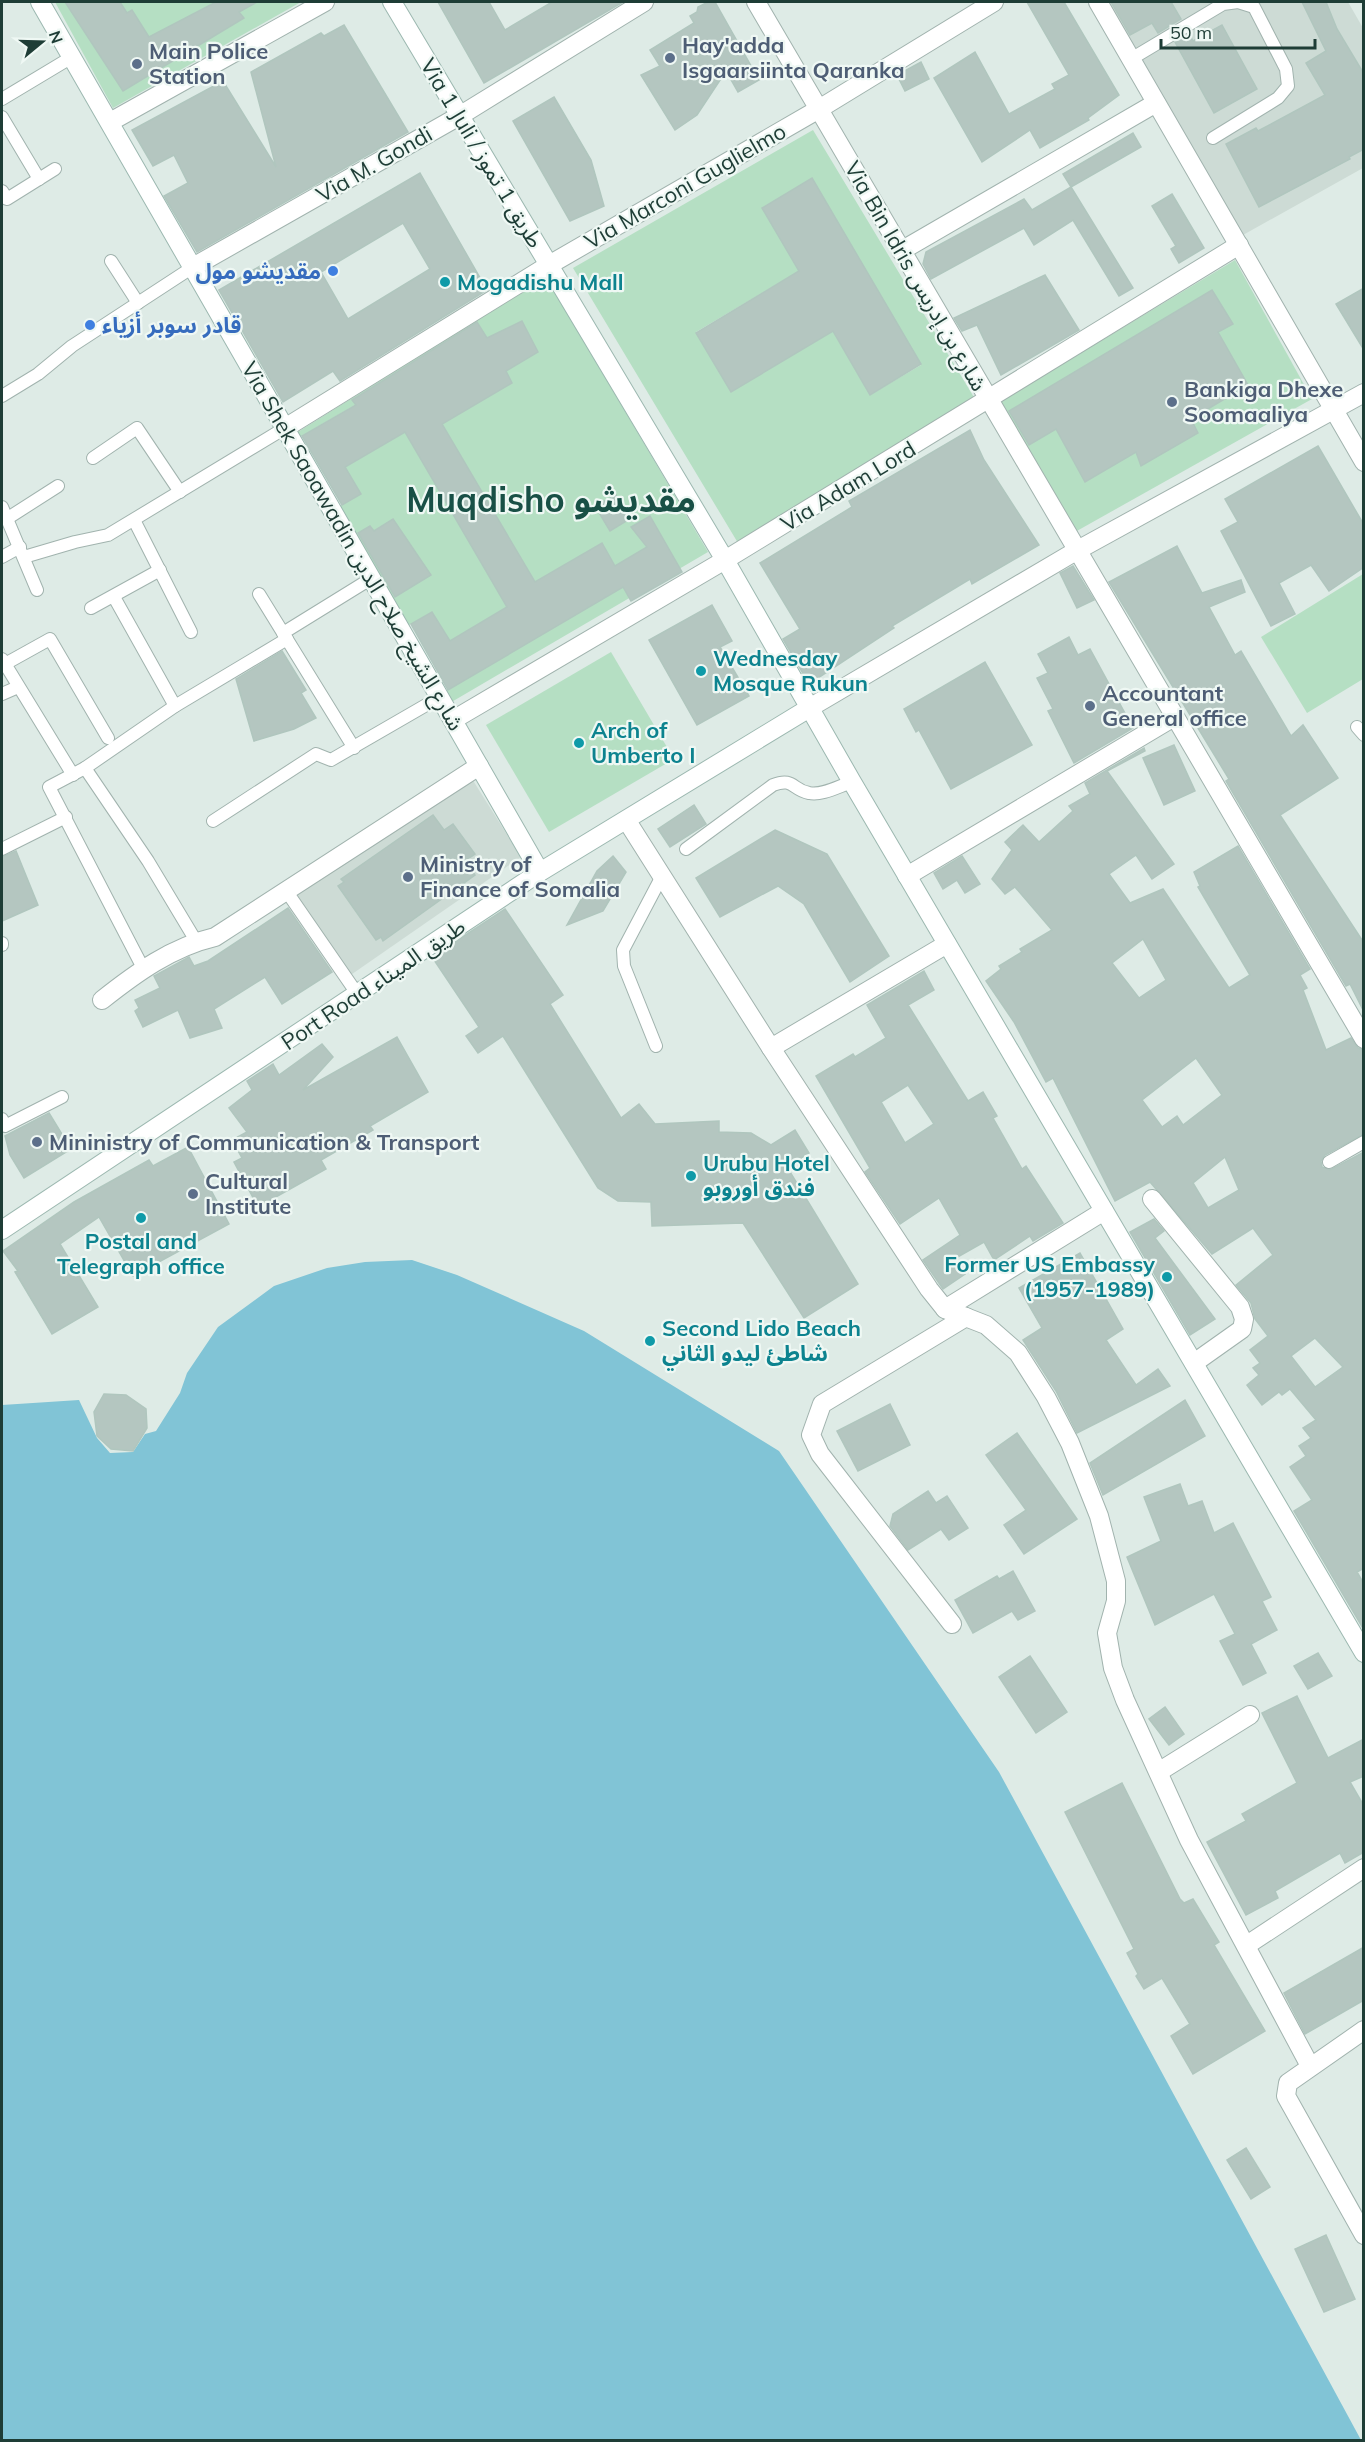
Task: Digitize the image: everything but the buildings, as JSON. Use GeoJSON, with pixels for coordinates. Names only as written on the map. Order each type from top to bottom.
{"type":"FeatureCollection","features":[{"type":"Feature","properties":{"kind":"street","name":"Via Shek Saoawadin شارع الشيخ صلاح الدين"},"geometry":{"type":"LineString","coordinates":[[40,2],[540,872]]}},
{"type":"Feature","properties":{"kind":"street"},"geometry":{"type":"LineString","coordinates":[[110,123],[325,2]]}},
{"type":"Feature","properties":{"kind":"street","name":"Via 1 Juli / طريق 1 تموز"},"geometry":{"type":"LineString","coordinates":[[392,2],[725,560],[852,782],[1364,1653]]}},
{"type":"Feature","properties":{"kind":"street","name":"Via M. Gondi"},"geometry":{"type":"LineString","coordinates":[[193,267],[461,115],[644,2]]}},
{"type":"Feature","properties":{"kind":"street","name":"Via Bin Idris شارع بن إدريس"},"geometry":{"type":"LineString","coordinates":[[756,2],[1364,1039]]}},
{"type":"Feature","properties":{"kind":"street","name":"Via Marconi Guglielmo"},"geometry":{"type":"LineString","coordinates":[[285,428],[549,264],[819,109],[994,2]]}},
{"type":"Feature","properties":{"kind":"street"},"geometry":{"type":"LineString","coordinates":[[1098,2],[1364,462]]}},
{"type":"Feature","properties":{"kind":"street"},"geometry":{"type":"LineString","coordinates":[[901,250],[1156,102]]}},
{"type":"Feature","properties":{"kind":"street","name":"Via Adam Lord"},"geometry":{"type":"LineString","coordinates":[[453,720],[725,560],[988,401],[1239,245]]}},
{"type":"Feature","properties":{"kind":"street","name":"Port Road طريق الميناء"},"geometry":{"type":"LineString","coordinates":[[2,1230],[540,872],[811,707],[1076,551],[1364,393]]}},
{"type":"Feature","properties":{"kind":"street"},"geometry":{"type":"LineString","coordinates":[[907,876],[1174,717]]}},
{"type":"Feature","properties":{"kind":"street"},"geometry":{"type":"LineString","coordinates":[[102,1000],[143,968],[196,941],[215,937],[479,766]]}},
{"type":"Feature","properties":{"kind":"street"},"geometry":{"type":"LineString","coordinates":[[627,821],[771,1048],[945,1308],[986,1324],[1018,1353],[1046,1397],[1086,1479],[1116,1581],[1116,1601],[1107,1633],[1113,1668],[1125,1700],[1160,1771],[1189,1840],[1310,2066]]}},
{"type":"Feature","properties":{"kind":"street"},"geometry":{"type":"LineString","coordinates":[[771,1048],[947,944]]}},
{"type":"Feature","properties":{"kind":"street"},"geometry":{"type":"LineString","coordinates":[[1152,1199],[1240,1307],[1244,1319],[1242,1329],[1194,1363]]}},
{"type":"Feature","properties":{"kind":"street"},"geometry":{"type":"LineString","coordinates":[[945,1308],[1104,1211]]}},
{"type":"Feature","properties":{"kind":"street"},"geometry":{"type":"LineString","coordinates":[[952,1624],[820,1454],[811,1435],[822,1404],[966,1317]]}},
{"type":"Feature","properties":{"kind":"street"},"geometry":{"type":"LineString","coordinates":[[1160,1771],[1250,1715]]}},
{"type":"Feature","properties":{"kind":"street"},"geometry":{"type":"LineString","coordinates":[[1247,1945],[1364,1868]]}},
{"type":"Feature","properties":{"kind":"street"},"geometry":{"type":"LineString","coordinates":[[1364,2030],[1288,2083],[1287,2096],[1364,2235]]}},
{"type":"Feature","properties":{"kind":"lane"},"geometry":{"type":"LineString","coordinates":[[1131,59],[1223,4],[1238,2],[1254,7],[1286,69],[1288,86],[1278,98],[1213,138]]}},
{"type":"Feature","properties":{"kind":"lane"},"geometry":{"type":"LineString","coordinates":[[2,99],[72,57]]}},
{"type":"Feature","properties":{"kind":"lane"},"geometry":{"type":"LineString","coordinates":[[2,117],[39,179]]}},
{"type":"Feature","properties":{"kind":"lane"},"geometry":{"type":"LineString","coordinates":[[2,190],[7,200],[56,169]]}},
{"type":"Feature","properties":{"kind":"lane"},"geometry":{"type":"LineString","coordinates":[[111,261],[138,303]]}},
{"type":"Feature","properties":{"kind":"lane"},"geometry":{"type":"LineString","coordinates":[[2,396],[38,374],[72,346],[193,267]]}},
{"type":"Feature","properties":{"kind":"lane"},"geometry":{"type":"LineString","coordinates":[[93,458],[137,428],[180,492]]}},
{"type":"Feature","properties":{"kind":"lane"},"geometry":{"type":"LineString","coordinates":[[2,557],[108,535],[285,428]]}},
{"type":"Feature","properties":{"kind":"lane"},"geometry":{"type":"LineString","coordinates":[[37,590],[5,512],[58,486]]}},
{"type":"Feature","properties":{"kind":"lane"},"geometry":{"type":"LineString","coordinates":[[134,520],[191,632]]}},
{"type":"Feature","properties":{"kind":"lane"},"geometry":{"type":"LineString","coordinates":[[91,608],[160,570]]}},
{"type":"Feature","properties":{"kind":"lane"},"geometry":{"type":"LineString","coordinates":[[143,968],[49,787],[85,768],[175,706],[372,578]]}},
{"type":"Feature","properties":{"kind":"lane"},"geometry":{"type":"LineString","coordinates":[[259,594],[354,748]]}},
{"type":"Feature","properties":{"kind":"lane"},"geometry":{"type":"LineString","coordinates":[[114,597],[175,706]]}},
{"type":"Feature","properties":{"kind":"lane"},"geometry":{"type":"LineString","coordinates":[[73,775],[3,661],[50,639],[108,738]]}},
{"type":"Feature","properties":{"kind":"lane"},"geometry":{"type":"LineString","coordinates":[[2,694],[18,687]]}},
{"type":"Feature","properties":{"kind":"lane"},"geometry":{"type":"LineString","coordinates":[[213,821],[316,754],[331,760],[440,697]]}},
{"type":"Feature","properties":{"kind":"lane"},"geometry":{"type":"LineString","coordinates":[[85,768],[148,861],[196,941]]}},
{"type":"Feature","properties":{"kind":"lane"},"geometry":{"type":"LineString","coordinates":[[686,849],[773,785],[782,782],[792,783],[808,793],[821,792],[852,782]]}},
{"type":"Feature","properties":{"kind":"lane"},"geometry":{"type":"LineString","coordinates":[[2,849],[66,817]]}},
{"type":"Feature","properties":{"kind":"lane"},"geometry":{"type":"LineString","coordinates":[[656,1046],[624,966],[623,950],[662,876]]}},
{"type":"Feature","properties":{"kind":"lane"},"geometry":{"type":"LineString","coordinates":[[287,892],[358,995]]}},
{"type":"Feature","properties":{"kind":"lane"},"geometry":{"type":"LineString","coordinates":[[2,1119],[5,1126],[62,1097]]}},
{"type":"Feature","properties":{"kind":"lane"},"geometry":{"type":"LineString","coordinates":[[1329,1162],[1364,1142]]}},
{"type":"Feature","properties":{"kind":"shaded area"},"geometry":{"type":"Polygon","coordinates":[[[1103,2],[1348,2],[1363,28],[1363,168],[1243,235],[1103,2]]]}},
{"type":"Feature","properties":{"kind":"shaded area"},"geometry":{"type":"Polygon","coordinates":[[[464,766],[521,857],[342,981],[281,889],[464,766]]]}},
{"type":"Feature","properties":{"kind":"green space"},"geometry":{"type":"Polygon","coordinates":[[[55,2],[301,2],[113,108],[55,2]]]}},
{"type":"Feature","properties":{"kind":"green space"},"geometry":{"type":"Polygon","coordinates":[[[813,130],[975,399],[738,543],[573,268],[813,130]],[[812,179],[799,271],[696,332],[731,392],[833,331],[870,395],[921,365],[812,179]]]}},
{"type":"Feature","properties":{"kind":"green space"},"geometry":{"type":"Polygon","coordinates":[[[1235,260],[1312,399],[1075,532],[996,404],[1235,260]]]}},
{"type":"Feature","properties":{"kind":"green space"},"geometry":{"type":"Polygon","coordinates":[[[546,277],[708,552],[443,707],[285,440],[546,277]],[[482,331],[300,437],[340,506],[361,494],[345,467],[405,432],[507,607],[450,641],[432,612],[402,629],[440,694],[626,585],[602,543],[535,582],[442,424],[512,383],[482,331]]]}},
{"type":"Feature","properties":{"kind":"green space"},"geometry":{"type":"Polygon","coordinates":[[[1363,574],[1363,679],[1307,713],[1261,637],[1363,574]]]}},
{"type":"Feature","properties":{"kind":"green space"},"geometry":{"type":"Polygon","coordinates":[[[611,652],[674,759],[549,832],[486,725],[611,652]]]}},
{"type":"Feature","properties":{"kind":"water"},"geometry":{"type":"Polygon","coordinates":[[[412,1260],[457,1275],[584,1331],[779,1451],[999,1772],[1361,2440],[2,2440],[2,1405],[79,1400],[97,1438],[110,1453],[133,1452],[145,1434],[156,1431],[180,1393],[187,1373],[218,1327],[274,1286],[327,1268],[365,1262],[412,1260]]]}},
{"type":"Feature","properties":{"kind":"place","name":"Hay'adda Isgaarsiinta Qaranka"},"geometry":{"type":"Point","coordinates":[670,58]}},
{"type":"Feature","properties":{"kind":"place","name":"Main Police Station"},"geometry":{"type":"Point","coordinates":[137,64]}},
{"type":"Feature","properties":{"kind":"place","name":"مقديشو مول"},"geometry":{"type":"Point","coordinates":[333,271]}},
{"type":"Feature","properties":{"kind":"place","name":"Mogadishu Mall"},"geometry":{"type":"Point","coordinates":[445,282]}},
{"type":"Feature","properties":{"kind":"place","name":"قادر سوبر أزياء"},"geometry":{"type":"Point","coordinates":[90,325]}},
{"type":"Feature","properties":{"kind":"place","name":"Bankiga Dhexe Soomaaliya"},"geometry":{"type":"Point","coordinates":[1172,402]}},
{"type":"Feature","properties":{"kind":"place","name":"Wednesday Mosque Rukun"},"geometry":{"type":"Point","coordinates":[701,671]}},
{"type":"Feature","properties":{"kind":"place","name":"Accountant General office"},"geometry":{"type":"Point","coordinates":[1090,706]}},
{"type":"Feature","properties":{"kind":"place","name":"Arch of Umberto I"},"geometry":{"type":"Point","coordinates":[579,743]}},
{"type":"Feature","properties":{"kind":"place","name":"Ministry of Finance of Somalia"},"geometry":{"type":"Point","coordinates":[408,877]}},
{"type":"Feature","properties":{"kind":"place","name":"Mininistry of Communication & Transport"},"geometry":{"type":"Point","coordinates":[37,1142]}},
{"type":"Feature","properties":{"kind":"place","name":"Urubu Hotel فندق أوروبو"},"geometry":{"type":"Point","coordinates":[691,1176]}},
{"type":"Feature","properties":{"kind":"place","name":"Cultural Institute"},"geometry":{"type":"Point","coordinates":[193,1194]}},
{"type":"Feature","properties":{"kind":"place","name":"Postal and Telegraph office"},"geometry":{"type":"Point","coordinates":[141,1218]}},
{"type":"Feature","properties":{"kind":"place","name":"Former US Embassy (1957-1989)"},"geometry":{"type":"Point","coordinates":[1167,1277]}},
{"type":"Feature","properties":{"kind":"place","name":"Second Lido Beach شاطئ ليدو الثاني"},"geometry":{"type":"Point","coordinates":[650,1341]}},
{"type":"Feature","properties":{"kind":"district","name":"Muqdisho مقديشو"},"geometry":{"type":"Point","coordinates":[551,499]}}]}
